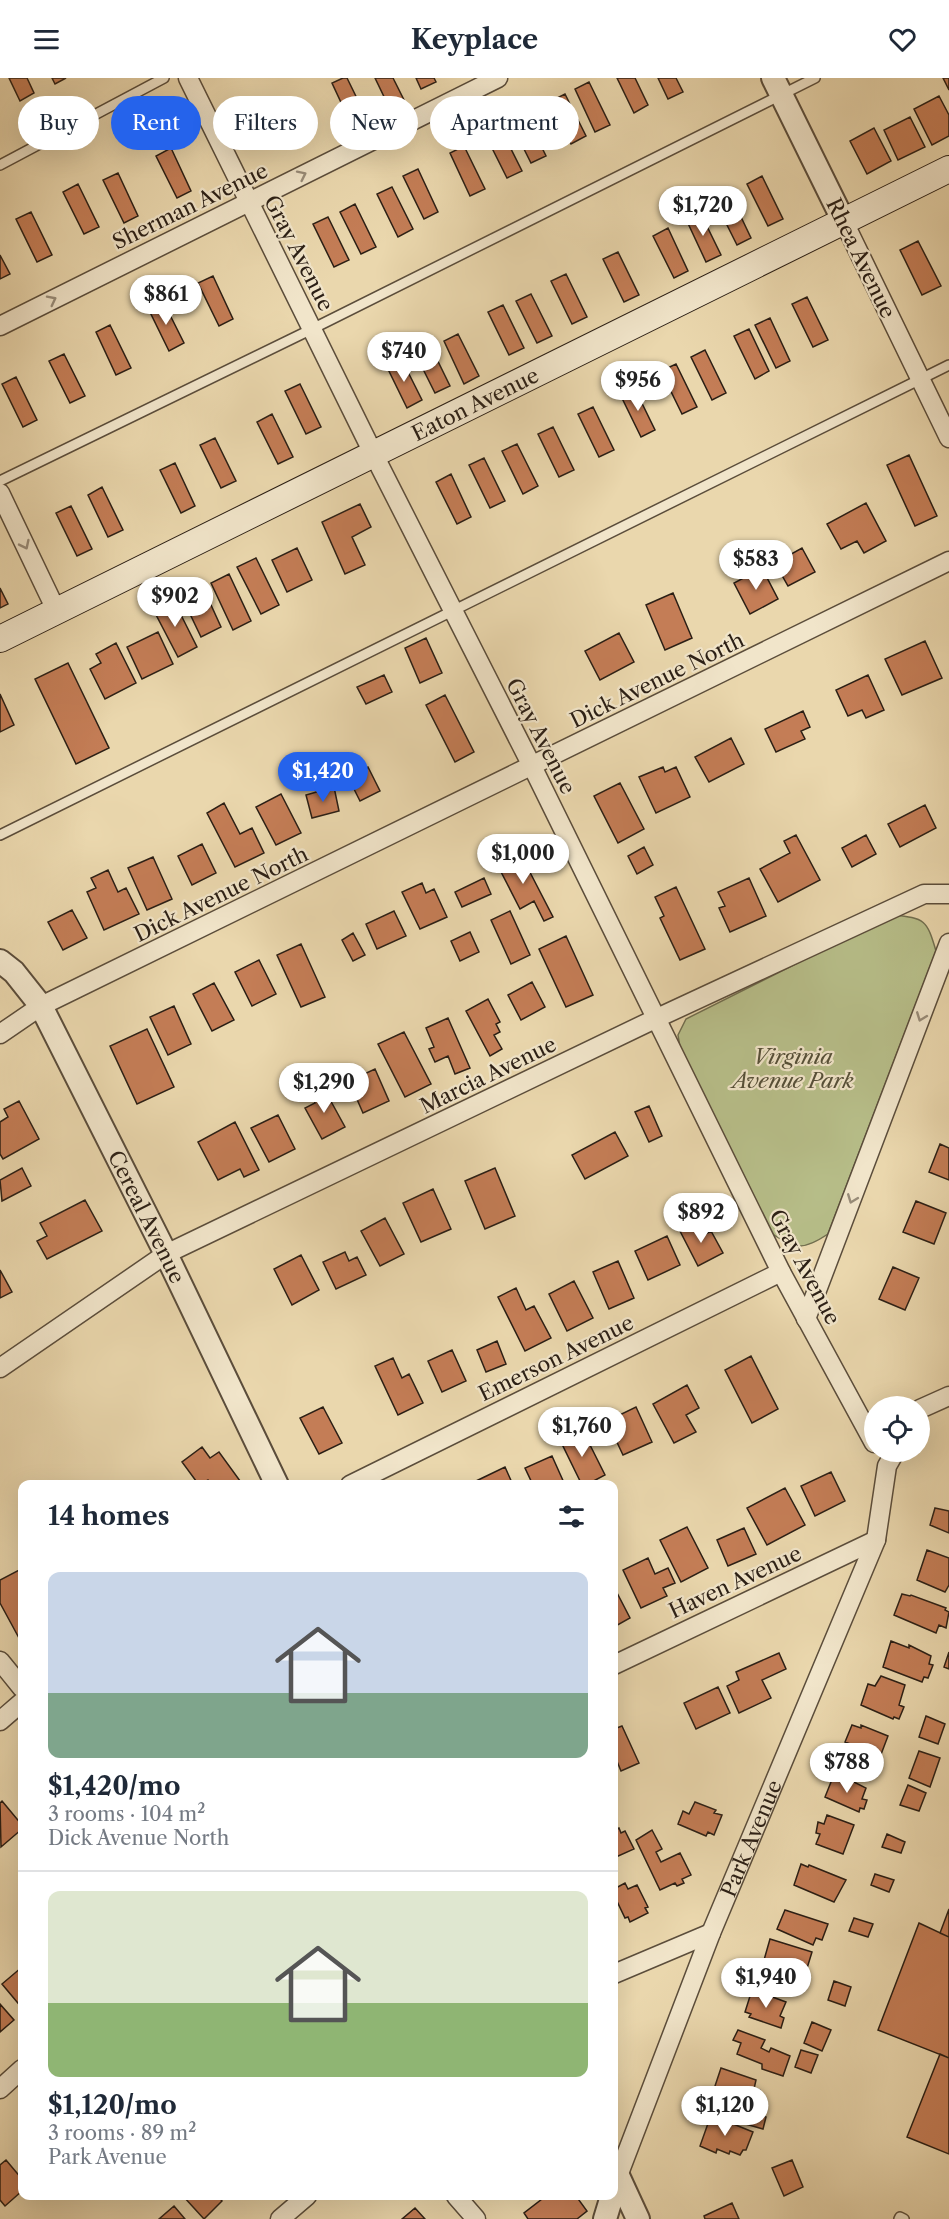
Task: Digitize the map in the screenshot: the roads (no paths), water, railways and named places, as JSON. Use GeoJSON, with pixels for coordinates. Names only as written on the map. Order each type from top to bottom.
{"type":"FeatureCollection","features":[{"type":"Feature","properties":{"kind":"main road","name":"Eaton Avenue"},"geometry":{"type":"LineString","coordinates":[[0,639],[949,170]]}},
{"type":"Feature","properties":{"kind":"street","name":"Gray Avenue"},"geometry":{"type":"LineString","coordinates":[[188,78],[532,766],[781,1272],[864,1425]]}},
{"type":"Feature","properties":{"kind":"street","name":"Sherman Avenue"},"geometry":{"type":"LineString","coordinates":[[0,326],[498,78]]}},
{"type":"Feature","properties":{"kind":"street","name":"Rhea Avenue"},"geometry":{"type":"LineString","coordinates":[[777,87],[949,438]]}},
{"type":"Feature","properties":{"kind":"street"},"geometry":{"type":"LineString","coordinates":[[0,493],[57,612]]}},
{"type":"Feature","properties":{"kind":"street","name":"Dick Avenue North"},"geometry":{"type":"LineString","coordinates":[[0,1034],[41,1006],[949,561]]}},
{"type":"Feature","properties":{"kind":"street","name":"Marcia Avenue"},"geometry":{"type":"LineString","coordinates":[[0,1368],[166,1254],[655,1019],[924,894],[949,894]]}},
{"type":"Feature","properties":{"kind":"street"},"geometry":{"type":"LineString","coordinates":[[806,1318],[949,943]]}},
{"type":"Feature","properties":{"kind":"street","name":"Cereal Avenue"},"geometry":{"type":"LineString","coordinates":[[0,960],[14,972],[41,1006],[166,1254],[275,1480]]}},
{"type":"Feature","properties":{"kind":"street","name":"Emerson Avenue"},"geometry":{"type":"LineString","coordinates":[[360,1480],[781,1272]]}},
{"type":"Feature","properties":{"kind":"street"},"geometry":{"type":"LineString","coordinates":[[930,1405],[949,1396]]}},
{"type":"Feature","properties":{"kind":"street","name":"Park Avenue"},"geometry":{"type":"LineString","coordinates":[[618,2172],[711,1933],[876,1540],[886,1462]]}},
{"type":"Feature","properties":{"kind":"street","name":"Haven Avenue"},"geometry":{"type":"LineString","coordinates":[[618,1663],[876,1540]]}},
{"type":"Feature","properties":{"kind":"street"},"geometry":{"type":"LineString","coordinates":[[0,1661],[18,1683]]}},
{"type":"Feature","properties":{"kind":"street"},"geometry":{"type":"LineString","coordinates":[[0,1721],[18,1705]]}},
{"type":"Feature","properties":{"kind":"street"},"geometry":{"type":"LineString","coordinates":[[618,1972],[711,1933]]}},
{"type":"Feature","properties":{"kind":"street"},"geometry":{"type":"LineString","coordinates":[[0,2088],[18,2072]]}},
{"type":"Feature","properties":{"kind":"street"},"geometry":{"type":"LineString","coordinates":[[618,2188],[638,2219]]}},
{"type":"Feature","properties":{"kind":"street"},"geometry":{"type":"LineString","coordinates":[[280,2219],[302,2200]]}},
{"type":"Feature","properties":{"kind":"street"},"geometry":{"type":"LineString","coordinates":[[459,2200],[476,2219]]}},
{"type":"Feature","properties":{"kind":"street","name":"Park Avenue"},"geometry":{"type":"LineString","coordinates":[[605,2219],[610,2200]]}},
{"type":"Feature","properties":{"kind":"lane"},"geometry":{"type":"LineString","coordinates":[[0,165],[164,78]]}},
{"type":"Feature","properties":{"kind":"lane"},"geometry":{"type":"LineString","coordinates":[[0,482],[312,329],[777,87],[815,78]]}},
{"type":"Feature","properties":{"kind":"lane"},"geometry":{"type":"LineString","coordinates":[[0,835],[949,365]]}},
{"type":"Feature","properties":{"kind":"park label","name":"Virginia Avenue Park"},"geometry":{"type":"Point","coordinates":[793,1068]}}]}
